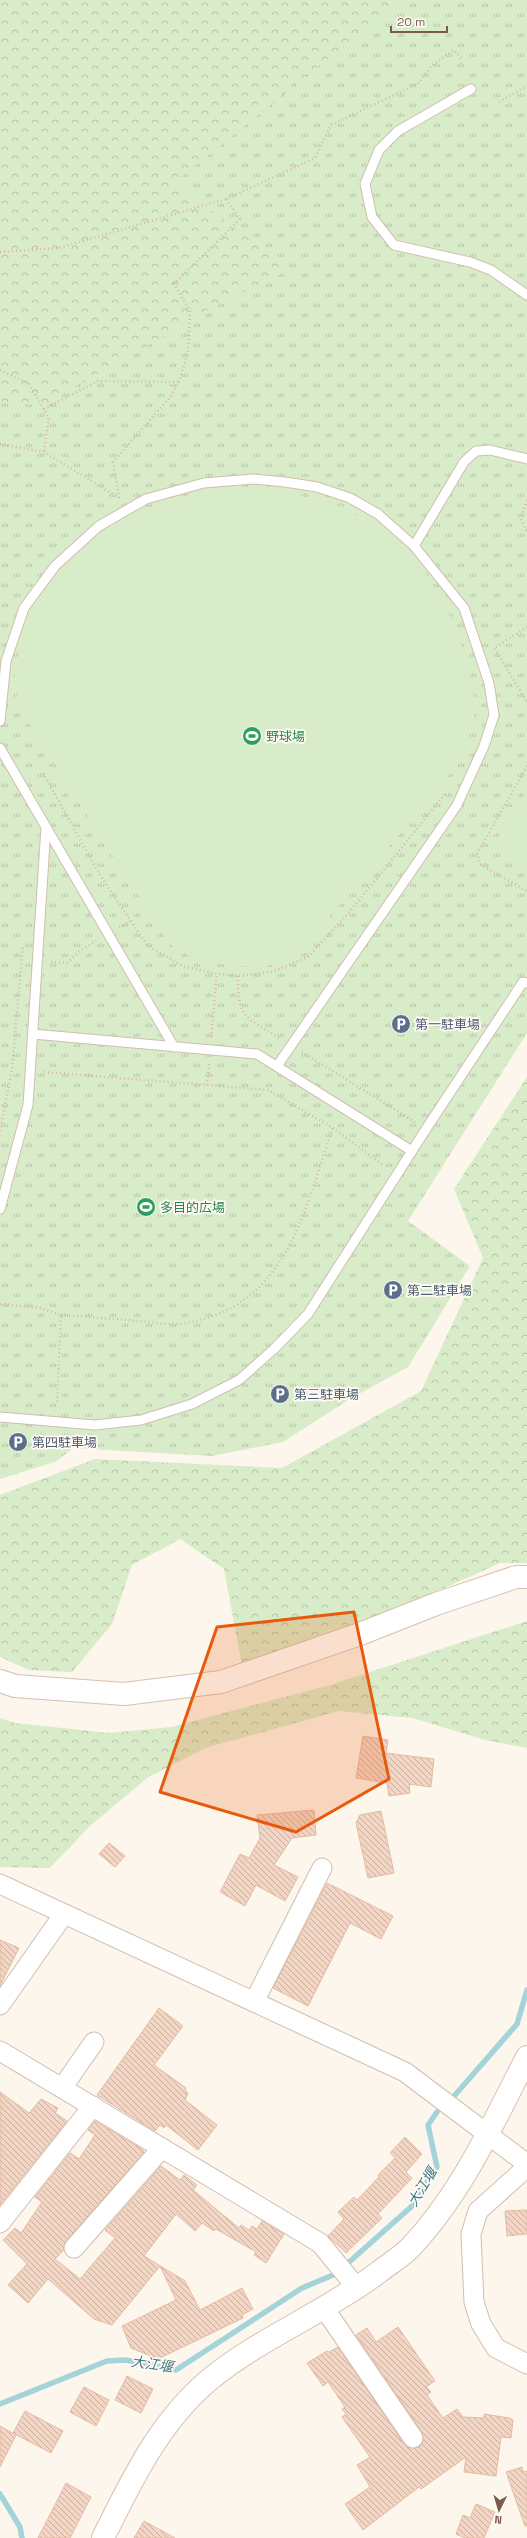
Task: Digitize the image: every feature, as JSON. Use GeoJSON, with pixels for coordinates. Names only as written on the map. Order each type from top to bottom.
{"type":"FeatureCollection","features":[{"type":"Feature","properties":{"kind":"street"},"geometry":{"type":"LineString","coordinates":[[0,1681],[16,1686],[124,1694],[221,1682],[360,1634],[465,1594],[516,1577],[527,1577]]}},
{"type":"Feature","properties":{"kind":"street"},"geometry":{"type":"LineString","coordinates":[[254,2002],[322,1868]]}},
{"type":"Feature","properties":{"kind":"street"},"geometry":{"type":"LineString","coordinates":[[0,1884],[405,2072],[527,2165],[478,2211],[471,2234],[474,2302],[481,2324],[496,2348],[527,2364]]}},
{"type":"Feature","properties":{"kind":"street"},"geometry":{"type":"LineString","coordinates":[[0,2004],[64,1914]]}},
{"type":"Feature","properties":{"kind":"street"},"geometry":{"type":"LineString","coordinates":[[62,2088],[94,2042]]}},
{"type":"Feature","properties":{"kind":"street"},"geometry":{"type":"LineString","coordinates":[[0,2051],[320,2243],[356,2288]]}},
{"type":"Feature","properties":{"kind":"street"},"geometry":{"type":"LineString","coordinates":[[103,2538],[130,2483],[182,2406],[221,2372],[356,2288],[414,2243],[453,2196],[527,2057]]}},
{"type":"Feature","properties":{"kind":"street"},"geometry":{"type":"LineString","coordinates":[[0,2223],[93,2106]]}},
{"type":"Feature","properties":{"kind":"street"},"geometry":{"type":"LineString","coordinates":[[74,2248],[162,2148]]}},
{"type":"Feature","properties":{"kind":"street"},"geometry":{"type":"LineString","coordinates":[[324,2308],[413,2438]]}},
{"type":"Feature","properties":{"kind":"lane"},"geometry":{"type":"LineString","coordinates":[[471,89],[398,131],[379,150],[365,184],[372,217],[394,245],[470,262],[491,270],[527,294]]}},
{"type":"Feature","properties":{"kind":"lane"},"geometry":{"type":"LineString","coordinates":[[414,546],[464,462],[476,451],[490,450],[527,459]]}},
{"type":"Feature","properties":{"kind":"lane"},"geometry":{"type":"LineString","coordinates":[[0,722],[6,661],[24,608],[55,566],[98,526],[146,499],[204,483],[253,479],[285,482],[317,487],[350,498],[378,514],[414,546],[464,608],[489,683],[494,715],[484,746],[457,805],[277,1066]]}},
{"type":"Feature","properties":{"kind":"lane"},"geometry":{"type":"LineString","coordinates":[[0,748],[174,1047]]}},
{"type":"Feature","properties":{"kind":"lane"},"geometry":{"type":"LineString","coordinates":[[0,1209],[28,1105],[46,827]]}},
{"type":"Feature","properties":{"kind":"lane"},"geometry":{"type":"LineString","coordinates":[[0,1417],[95,1425],[141,1420],[192,1404],[239,1380],[274,1349],[308,1314],[426,1129],[523,982],[527,983]]}},
{"type":"Feature","properties":{"kind":"lane"},"geometry":{"type":"LineString","coordinates":[[33,1034],[257,1054],[412,1151]]}},
{"type":"Feature","properties":{"kind":"path"},"geometry":{"type":"LineString","coordinates":[[0,252],[59,248],[226,199],[315,158],[330,125],[419,83],[432,65],[454,50],[462,59]]}},
{"type":"Feature","properties":{"kind":"path"},"geometry":{"type":"LineString","coordinates":[[499,102],[527,86]]}},
{"type":"Feature","properties":{"kind":"path"},"geometry":{"type":"LineString","coordinates":[[0,444],[44,452],[120,499],[113,462],[170,396],[179,382],[188,352],[190,311],[174,284],[240,219],[226,199]]}},
{"type":"Feature","properties":{"kind":"path"},"geometry":{"type":"LineString","coordinates":[[0,370],[29,384],[49,418],[44,452]]}},
{"type":"Feature","properties":{"kind":"path"},"geometry":{"type":"LineString","coordinates":[[44,409],[98,381],[179,382]]}},
{"type":"Feature","properties":{"kind":"path"},"geometry":{"type":"LineString","coordinates":[[527,500],[521,519],[527,533]]}},
{"type":"Feature","properties":{"kind":"path"},"geometry":{"type":"LineString","coordinates":[[527,627],[494,648],[527,702]]}},
{"type":"Feature","properties":{"kind":"path"},"geometry":{"type":"LineString","coordinates":[[527,766],[477,854],[480,864],[527,891]]}},
{"type":"Feature","properties":{"kind":"path"},"geometry":{"type":"LineString","coordinates":[[43,773],[100,875],[147,945],[183,966],[217,974],[238,976],[272,972],[308,957],[352,909],[445,794]]}},
{"type":"Feature","properties":{"kind":"path"},"geometry":{"type":"LineString","coordinates":[[21,959],[67,963],[80,951],[131,920]]}},
{"type":"Feature","properties":{"kind":"path"},"geometry":{"type":"LineString","coordinates":[[0,1131],[12,1070],[23,944]]}},
{"type":"Feature","properties":{"kind":"path"},"geometry":{"type":"LineString","coordinates":[[207,1085],[217,974]]}},
{"type":"Feature","properties":{"kind":"path"},"geometry":{"type":"LineString","coordinates":[[238,976],[237,999],[245,1017],[426,1129]]}},
{"type":"Feature","properties":{"kind":"path"},"geometry":{"type":"LineString","coordinates":[[12,1070],[268,1090],[333,1128],[384,1166]]}},
{"type":"Feature","properties":{"kind":"path"},"geometry":{"type":"LineString","coordinates":[[0,1304],[41,1308],[62,1314],[178,1324],[217,1316],[249,1298],[276,1270],[292,1242],[333,1128]]}},
{"type":"Feature","properties":{"kind":"path"},"geometry":{"type":"LineString","coordinates":[[57,1404],[62,1314]]}},
{"type":"Feature","properties":{"kind":"highlighted area"},"geometry":{"type":"Polygon","coordinates":[[[354,1612],[389,1779],[296,1832],[160,1792],[217,1627],[354,1612]]]}},
{"type":"Feature","properties":{"kind":"green space"},"geometry":{"type":"Polygon","coordinates":[[[0,0],[527,0],[362,229],[0,439],[0,0]]]}},
{"type":"Feature","properties":{"kind":"green space"},"geometry":{"type":"Polygon","coordinates":[[[407,0],[527,0],[527,1033],[408,1221],[470,1266],[408,1367],[348,1400],[283,1442],[212,1456],[73,1448],[57,1461],[0,1479],[0,401],[42,406],[213,307],[289,270],[175,182],[391,8],[407,0]]]}},
{"type":"Feature","properties":{"kind":"green space","name":"野球場"},"geometry":{"type":"Polygon","coordinates":[[[224,489],[277,490],[344,507],[395,542],[429,578],[452,620],[469,669],[476,710],[460,762],[298,954],[263,968],[199,962],[168,943],[18,705],[14,670],[25,626],[45,586],[78,553],[114,522],[174,498],[224,489]]]}},
{"type":"Feature","properties":{"kind":"green space"},"geometry":{"type":"Polygon","coordinates":[[[527,790],[527,866],[493,846],[527,790]]]}},
{"type":"Feature","properties":{"kind":"green space"},"geometry":{"type":"Polygon","coordinates":[[[527,1077],[527,1563],[500,1563],[371,1621],[242,1666],[224,1569],[180,1539],[132,1565],[112,1624],[72,1672],[29,1670],[0,1657],[0,1495],[95,1459],[282,1468],[421,1391],[483,1258],[454,1189],[527,1077]]]}},
{"type":"Feature","properties":{"kind":"green space"},"geometry":{"type":"Polygon","coordinates":[[[527,1621],[527,1748],[485,1740],[412,1718],[339,1711],[205,1748],[147,1778],[89,1827],[50,1868],[0,1867],[0,1718],[15,1723],[109,1733],[171,1727],[330,1685],[527,1621]]]}},
{"type":"Feature","properties":{"kind":"building"},"geometry":{"type":"Polygon","coordinates":[[[363,1736],[388,1740],[386,1753],[434,1759],[431,1787],[409,1784],[410,1793],[389,1796],[387,1783],[356,1778],[363,1736]]]}},
{"type":"Feature","properties":{"kind":"building"},"geometry":{"type":"Polygon","coordinates":[[[314,1810],[316,1835],[292,1838],[274,1865],[298,1877],[285,1901],[256,1885],[245,1906],[220,1892],[240,1854],[249,1858],[260,1838],[257,1815],[314,1810]]]}},
{"type":"Feature","properties":{"kind":"building"},"geometry":{"type":"Polygon","coordinates":[[[381,1811],[394,1873],[368,1878],[356,1823],[360,1815],[381,1811]]]}},
{"type":"Feature","properties":{"kind":"building"},"geometry":{"type":"Polygon","coordinates":[[[109,1843],[125,1856],[115,1867],[99,1854],[109,1843]]]}},
{"type":"Feature","properties":{"kind":"building"},"geometry":{"type":"Polygon","coordinates":[[[327,1883],[393,1916],[381,1939],[350,1923],[308,2006],[273,1988],[327,1883]]]}},
{"type":"Feature","properties":{"kind":"building"},"geometry":{"type":"Polygon","coordinates":[[[0,1940],[19,1948],[0,1986],[0,1940]]]}},
{"type":"Feature","properties":{"kind":"building"},"geometry":{"type":"Polygon","coordinates":[[[159,2008],[183,2026],[154,2065],[186,2088],[185,2090],[188,2093],[185,2100],[217,2125],[198,2150],[166,2125],[164,2128],[160,2125],[155,2131],[97,2095],[159,2008]]]}},
{"type":"Feature","properties":{"kind":"building"},"geometry":{"type":"Polygon","coordinates":[[[0,2092],[29,2113],[41,2099],[58,2108],[55,2113],[67,2121],[0,2205],[0,2092]]]}},
{"type":"Feature","properties":{"kind":"building"},"geometry":{"type":"Polygon","coordinates":[[[95,2121],[142,2149],[144,2152],[66,2241],[63,2251],[55,2259],[80,2279],[115,2238],[105,2230],[161,2166],[180,2180],[184,2175],[197,2185],[193,2190],[239,2228],[241,2225],[249,2230],[252,2226],[257,2229],[262,2221],[284,2234],[266,2263],[254,2255],[256,2252],[216,2229],[214,2231],[202,2223],[195,2231],[176,2214],[144,2256],[185,2281],[200,2310],[242,2288],[253,2309],[242,2315],[243,2318],[158,2359],[131,2348],[122,2326],[176,2300],[160,2266],[112,2325],[94,2319],[48,2279],[28,2303],[8,2285],[27,2264],[3,2240],[15,2228],[21,2233],[42,2202],[35,2197],[70,2153],[79,2159],[95,2135],[88,2130],[95,2121]]]}},
{"type":"Feature","properties":{"kind":"building"},"geometry":{"type":"Polygon","coordinates":[[[405,2137],[422,2154],[406,2172],[412,2178],[378,2214],[382,2218],[346,2253],[328,2236],[344,2219],[338,2212],[354,2197],[357,2200],[379,2177],[378,2175],[395,2158],[390,2153],[405,2137]]]}},
{"type":"Feature","properties":{"kind":"building"},"geometry":{"type":"Polygon","coordinates":[[[527,2210],[527,2234],[507,2236],[505,2211],[527,2210]]]}},
{"type":"Feature","properties":{"kind":"building"},"geometry":{"type":"Polygon","coordinates":[[[398,2327],[435,2381],[426,2387],[431,2392],[427,2395],[443,2418],[457,2409],[463,2417],[484,2418],[484,2414],[509,2418],[513,2420],[511,2438],[501,2437],[496,2476],[464,2472],[466,2457],[421,2489],[419,2487],[363,2530],[345,2504],[370,2487],[357,2465],[370,2457],[342,2417],[346,2414],[342,2409],[345,2407],[328,2382],[323,2386],[307,2363],[327,2351],[329,2352],[338,2347],[404,2444],[409,2448],[419,2447],[423,2442],[422,2432],[356,2335],[367,2328],[376,2342],[398,2327]]]}},
{"type":"Feature","properties":{"kind":"building"},"geometry":{"type":"Polygon","coordinates":[[[127,2376],[153,2389],[141,2413],[115,2400],[127,2376]]]}},
{"type":"Feature","properties":{"kind":"building"},"geometry":{"type":"Polygon","coordinates":[[[84,2387],[109,2400],[96,2426],[70,2412],[84,2387]]]}},
{"type":"Feature","properties":{"kind":"building"},"geometry":{"type":"Polygon","coordinates":[[[25,2411],[63,2431],[51,2453],[13,2433],[25,2411]]]}},
{"type":"Feature","properties":{"kind":"building"},"geometry":{"type":"Polygon","coordinates":[[[0,2426],[16,2435],[0,2467],[0,2426]]]}},
{"type":"Feature","properties":{"kind":"building"},"geometry":{"type":"Polygon","coordinates":[[[522,2467],[523,2472],[527,2471],[527,2526],[525,2526],[506,2472],[522,2467]]]}},
{"type":"Feature","properties":{"kind":"building"},"geometry":{"type":"Polygon","coordinates":[[[66,2483],[91,2497],[70,2538],[38,2538],[66,2483]]]}},
{"type":"Feature","properties":{"kind":"building"},"geometry":{"type":"Polygon","coordinates":[[[476,2504],[495,2512],[484,2538],[465,2538],[456,2534],[463,2515],[470,2518],[476,2504]]]}},
{"type":"Feature","properties":{"kind":"building"},"geometry":{"type":"Polygon","coordinates":[[[144,2521],[175,2538],[134,2538],[144,2521]]]}},
{"type":"Feature","properties":{"kind":"waterway","name":"大江堰"},"geometry":{"type":"LineString","coordinates":[[455,2095],[517,2024],[527,1990]]}},
{"type":"Feature","properties":{"kind":"waterway","name":"大江堰"},"geometry":{"type":"LineString","coordinates":[[348,2263],[411,2207],[437,2167],[428,2125],[437,2112]]}},
{"type":"Feature","properties":{"kind":"waterway","name":"大江堰"},"geometry":{"type":"LineString","coordinates":[[0,2404],[107,2361],[126,2360],[176,2370],[302,2288],[333,2275]]}},
{"type":"Feature","properties":{"kind":"waterway","name":"大江堰"},"geometry":{"type":"LineString","coordinates":[[0,2494],[20,2527],[22,2538]]}},
{"type":"Feature","properties":{"kind":"place","name":"野球場"},"geometry":{"type":"Point","coordinates":[252,736]}},
{"type":"Feature","properties":{"kind":"place","name":"第一駐車場"},"geometry":{"type":"Point","coordinates":[401,1024]}},
{"type":"Feature","properties":{"kind":"place","name":"多目的広場"},"geometry":{"type":"Point","coordinates":[146,1207]}},
{"type":"Feature","properties":{"kind":"place","name":"第二駐車場"},"geometry":{"type":"Point","coordinates":[393,1290]}},
{"type":"Feature","properties":{"kind":"place","name":"第三駐車場"},"geometry":{"type":"Point","coordinates":[280,1394]}},
{"type":"Feature","properties":{"kind":"place","name":"第四駐車場"},"geometry":{"type":"Point","coordinates":[18,1442]}}]}
